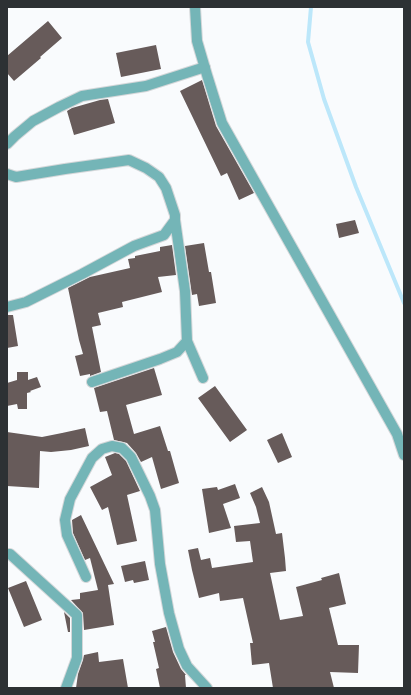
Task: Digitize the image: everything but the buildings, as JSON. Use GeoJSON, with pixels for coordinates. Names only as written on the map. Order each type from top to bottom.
{"type":"FeatureCollection","features":[{"type":"Feature","properties":{"kind":"street"},"geometry":{"type":"LineString","coordinates":[[195,7],[198,41],[222,123],[398,434],[404,455]]}},
{"type":"Feature","properties":{"kind":"street"},"geometry":{"type":"LineString","coordinates":[[7,144],[33,121],[82,96],[146,86],[205,67]]}},
{"type":"Feature","properties":{"kind":"street"},"geometry":{"type":"LineString","coordinates":[[7,174],[16,177],[65,168],[129,160],[146,168],[159,177],[166,188],[175,215],[185,291],[187,341],[203,378]]}},
{"type":"Feature","properties":{"kind":"street"},"geometry":{"type":"LineString","coordinates":[[7,307],[26,302],[134,246],[164,235],[175,220]]}},
{"type":"Feature","properties":{"kind":"street"},"geometry":{"type":"LineString","coordinates":[[92,382],[160,360],[177,352],[187,341]]}},
{"type":"Feature","properties":{"kind":"street"},"geometry":{"type":"LineString","coordinates":[[86,577],[67,535],[65,520],[70,500],[92,458],[102,449],[112,446],[122,448],[131,458],[150,496],[155,510],[160,564],[169,614],[179,649],[187,666],[207,688]]}},
{"type":"Feature","properties":{"kind":"street"},"geometry":{"type":"LineString","coordinates":[[7,554],[10,554],[76,614],[77,658],[66,688]]}},
{"type":"Feature","properties":{"kind":"waterway"},"geometry":{"type":"LineString","coordinates":[[311,7],[308,42],[324,99],[356,187],[404,303]]}}]}
